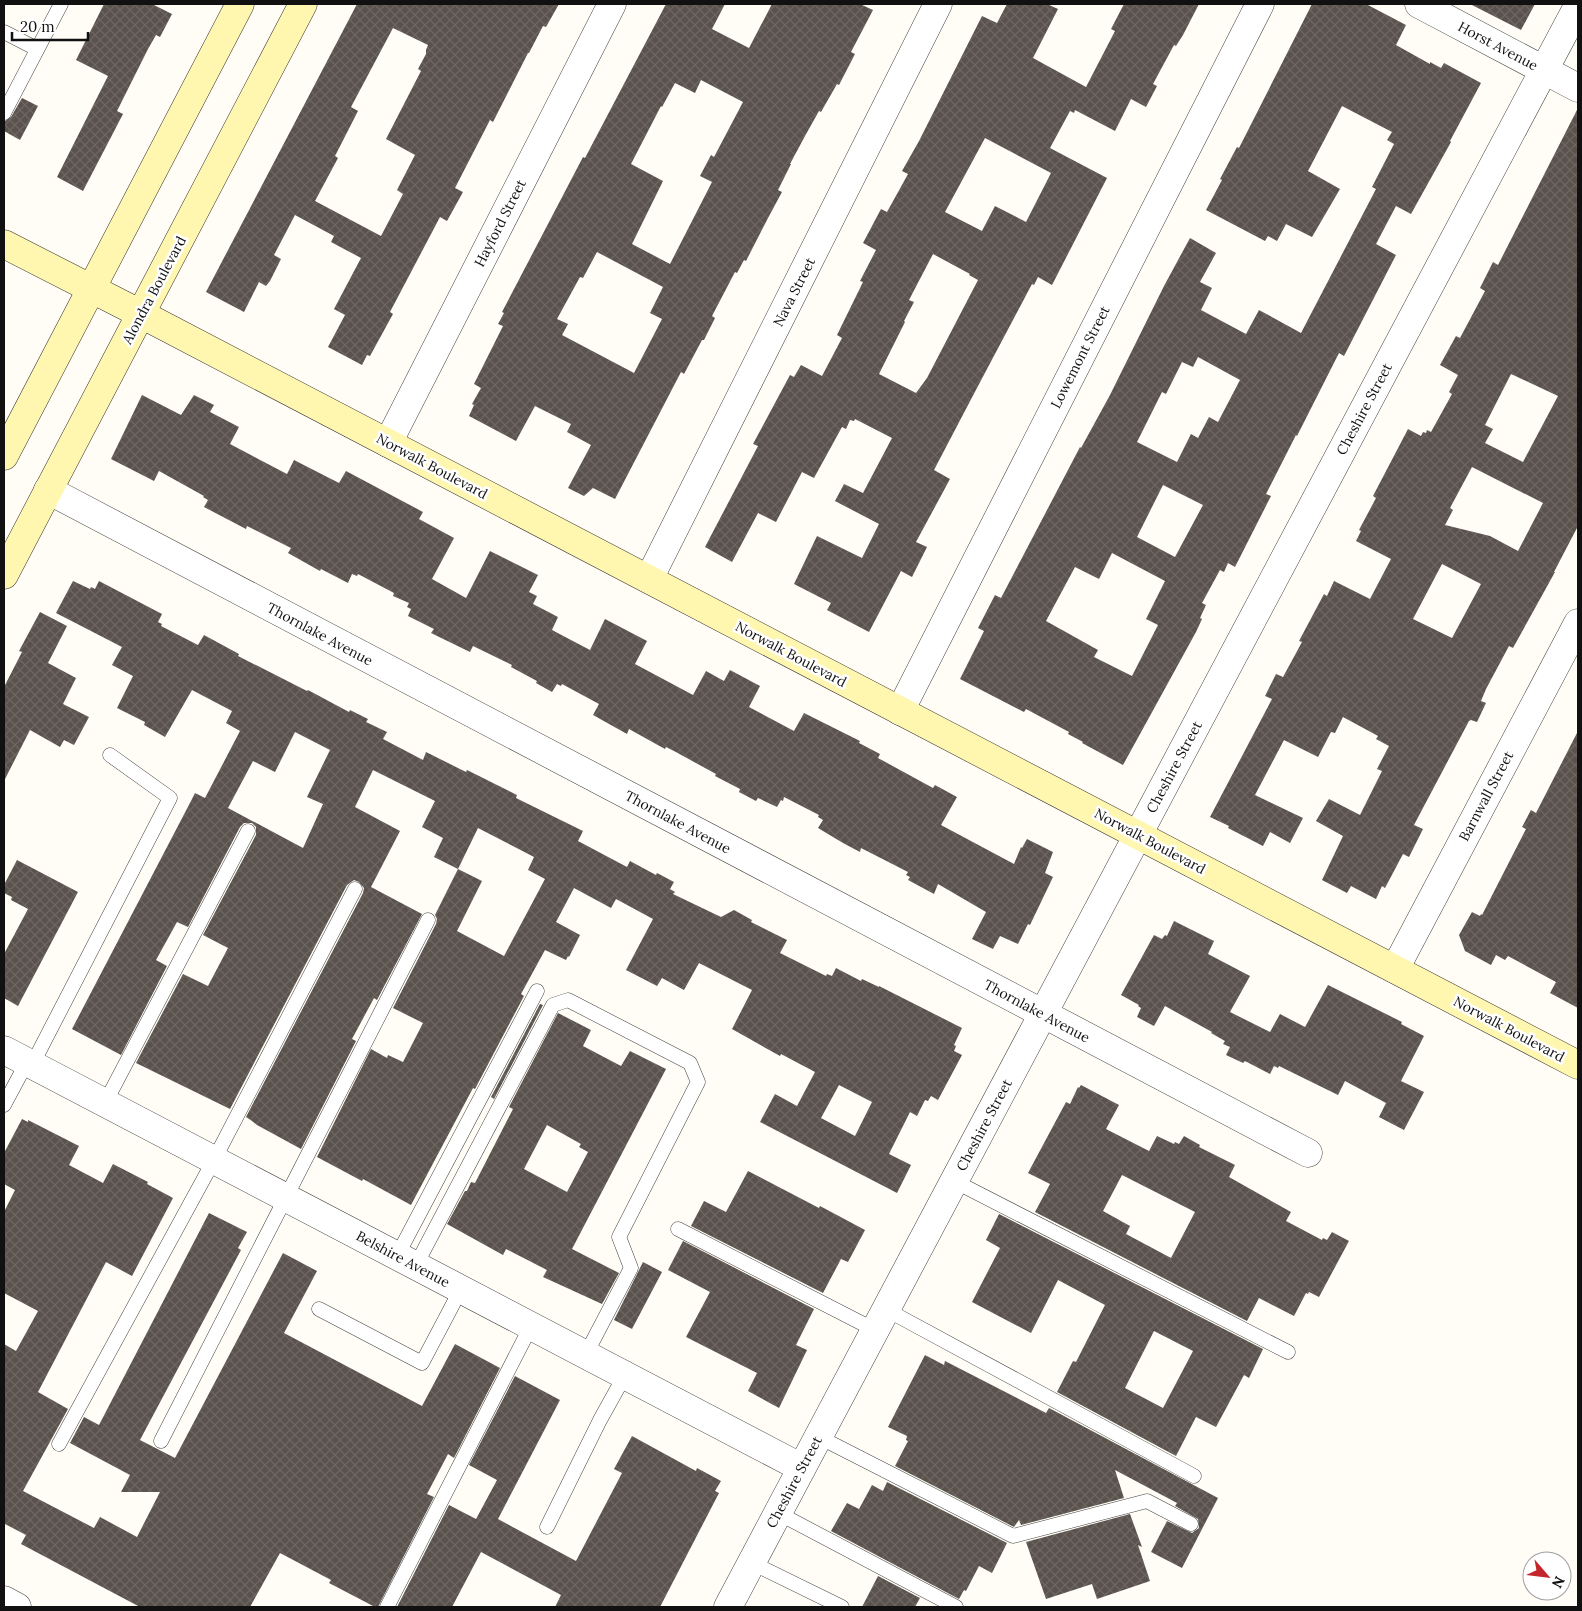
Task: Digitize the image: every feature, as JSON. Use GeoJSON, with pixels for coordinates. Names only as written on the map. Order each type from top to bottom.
{"type":"FeatureCollection","features":[{"type":"Feature","properties":{"kind":"street"},"geometry":{"type":"LineString","coordinates":[[4,456],[240,4]]}},
{"type":"Feature","properties":{"kind":"street","name":"Alondra Boulevard"},"geometry":{"type":"LineString","coordinates":[[4,575],[303,4]]}},
{"type":"Feature","properties":{"kind":"street","name":"Hayford Street"},"geometry":{"type":"LineString","coordinates":[[388,443],[612,4]]}},
{"type":"Feature","properties":{"kind":"street","name":"Nava Street"},"geometry":{"type":"LineString","coordinates":[[649,579],[938,4]]}},
{"type":"Feature","properties":{"kind":"street","name":"Lowemont Street"},"geometry":{"type":"LineString","coordinates":[[900,710],[1260,4]]}},
{"type":"Feature","properties":{"kind":"street","name":"Horst Avenue"},"geometry":{"type":"LineString","coordinates":[[1419,4],[1578,88]]}},
{"type":"Feature","properties":{"kind":"street","name":"Cheshire Street"},"geometry":{"type":"LineString","coordinates":[[728,1607],[1578,6]]}},
{"type":"Feature","properties":{"kind":"street","name":"Norwalk Boulevard"},"geometry":{"type":"LineString","coordinates":[[4,244],[1578,1065]]}},
{"type":"Feature","properties":{"kind":"street","name":"Thornlake Avenue"},"geometry":{"type":"LineString","coordinates":[[48,490],[1308,1153]]}},
{"type":"Feature","properties":{"kind":"street","name":"Barnwall Street"},"geometry":{"type":"LineString","coordinates":[[1394,969],[1578,623]]}},
{"type":"Feature","properties":{"kind":"street","name":"Belshire Avenue"},"geometry":{"type":"LineString","coordinates":[[21,1059],[802,1468]]}},
{"type":"Feature","properties":{"kind":"street"},"geometry":{"type":"LineString","coordinates":[[4,1600],[17,1607]]}},
{"type":"Feature","properties":{"kind":"lane"},"geometry":{"type":"LineString","coordinates":[[4,113],[61,4]]}},
{"type":"Feature","properties":{"kind":"lane"},"geometry":{"type":"LineString","coordinates":[[4,32],[38,49]]}},
{"type":"Feature","properties":{"kind":"lane"},"geometry":{"type":"LineString","coordinates":[[4,1105],[21,1059],[170,798],[110,755]]}},
{"type":"Feature","properties":{"kind":"lane"},"geometry":{"type":"LineString","coordinates":[[105,1103],[248,831]]}},
{"type":"Feature","properties":{"kind":"lane"},"geometry":{"type":"LineString","coordinates":[[59,1444],[214,1160],[356,889]]}},
{"type":"Feature","properties":{"kind":"lane"},"geometry":{"type":"LineString","coordinates":[[160,1441],[428,920]]}},
{"type":"Feature","properties":{"kind":"lane"},"geometry":{"type":"LineString","coordinates":[[406,1260],[537,991]]}},
{"type":"Feature","properties":{"kind":"lane"},"geometry":{"type":"LineString","coordinates":[[406,1260],[553,1006],[568,1000],[690,1063],[698,1082],[619,1237],[631,1268],[586,1354]]}},
{"type":"Feature","properties":{"kind":"lane"},"geometry":{"type":"LineString","coordinates":[[954,1181],[1288,1352]]}},
{"type":"Feature","properties":{"kind":"lane"},"geometry":{"type":"LineString","coordinates":[[678,1229],[881,1320],[1194,1476]]}},
{"type":"Feature","properties":{"kind":"lane"},"geometry":{"type":"LineString","coordinates":[[319,1309],[422,1363],[461,1289]]}},
{"type":"Feature","properties":{"kind":"lane"},"geometry":{"type":"LineString","coordinates":[[387,1607],[531,1326]]}},
{"type":"Feature","properties":{"kind":"lane"},"geometry":{"type":"LineString","coordinates":[[547,1527],[624,1375]]}},
{"type":"Feature","properties":{"kind":"lane"},"geometry":{"type":"LineString","coordinates":[[819,1437],[1013,1536],[1147,1501],[1191,1524]]}},
{"type":"Feature","properties":{"kind":"lane"},"geometry":{"type":"LineString","coordinates":[[778,1513],[956,1607]]}},
{"type":"Feature","properties":{"kind":"lane"},"geometry":{"type":"LineString","coordinates":[[752,1563],[842,1607]]}},
{"type":"Feature","properties":{"kind":"building"},"geometry":{"type":"Polygon","coordinates":[[[104,4],[152,4],[172,14],[160,37],[156,35],[148,49],[117,111],[123,114],[83,191],[57,177],[108,76],[76,60],[104,4]]]}},
{"type":"Feature","properties":{"kind":"building"},"geometry":{"type":"Polygon","coordinates":[[[357,4],[559,4],[546,27],[543,26],[493,122],[490,120],[455,188],[463,192],[447,221],[440,217],[390,312],[393,314],[370,356],[367,355],[362,365],[328,347],[345,315],[334,309],[361,258],[331,242],[334,236],[295,215],[274,255],[281,259],[270,281],[266,286],[259,282],[244,312],[206,292],[357,4]],[[393,28],[351,107],[358,111],[335,156],[338,158],[315,201],[381,236],[403,194],[397,190],[415,155],[386,139],[421,71],[418,69],[426,54],[428,45],[393,28]]]}},
{"type":"Feature","properties":{"kind":"building"},"geometry":{"type":"Polygon","coordinates":[[[666,4],[725,4],[712,29],[749,48],[772,4],[860,4],[873,10],[851,52],[855,54],[839,85],[837,84],[821,112],[819,111],[805,136],[778,190],[782,192],[746,261],[744,260],[737,273],[735,272],[712,316],[715,318],[704,340],[702,340],[684,374],[681,372],[615,499],[593,488],[584,496],[568,488],[591,445],[567,432],[571,424],[535,406],[516,441],[469,416],[474,405],[472,404],[481,388],[474,384],[503,326],[498,324],[504,313],[502,312],[583,157],[585,158],[666,4]],[[701,80],[695,93],[675,83],[631,164],[663,181],[632,244],[670,264],[712,182],[700,176],[711,155],[714,157],[743,102],[701,80]],[[597,252],[583,278],[580,277],[557,319],[568,324],[562,335],[634,373],[662,319],[650,313],[663,287],[597,252]]]}},
{"type":"Feature","properties":{"kind":"building"},"geometry":{"type":"Polygon","coordinates":[[[1007,4],[1047,4],[1058,9],[1033,58],[1086,87],[1115,31],[1111,29],[1124,4],[1199,4],[1183,35],[1176,46],[1174,45],[1153,84],[1157,86],[1146,107],[1131,99],[1115,131],[1075,110],[1074,113],[1070,111],[1050,148],[1107,178],[1052,285],[1038,277],[1034,285],[1032,284],[978,386],[934,470],[950,479],[916,542],[927,547],[912,577],[901,571],[869,632],[827,610],[831,603],[794,584],[817,536],[862,558],[879,524],[835,501],[844,484],[863,493],[892,438],[855,419],[854,421],[850,420],[846,429],[842,427],[814,478],[802,472],[776,522],[758,513],[732,562],[705,547],[758,446],[753,444],[790,375],[794,377],[801,365],[822,376],[842,338],[837,335],[863,282],[860,281],[876,250],[863,243],[881,209],[887,212],[908,174],[902,171],[982,16],[997,23],[1007,4]],[[985,138],[945,212],[982,231],[995,206],[1026,222],[1051,173],[985,138]],[[933,254],[909,300],[914,302],[879,374],[916,393],[927,378],[978,280],[933,254]]]}},
{"type":"Feature","properties":{"kind":"building"},"geometry":{"type":"Polygon","coordinates":[[[1312,4],[1366,4],[1406,25],[1396,45],[1430,64],[1430,62],[1441,68],[1444,63],[1481,83],[1411,214],[1396,206],[1376,244],[1396,255],[1344,356],[1339,353],[1296,435],[1266,494],[1271,496],[1235,567],[1228,563],[1224,572],[1220,570],[1202,603],[1206,605],[1196,632],[1123,765],[1082,743],[1068,734],[1069,732],[1026,709],[1024,712],[960,679],[984,631],[978,628],[995,595],[1001,598],[1080,447],[1110,395],[1190,238],[1216,253],[1200,282],[1212,288],[1201,310],[1246,334],[1259,310],[1301,333],[1376,189],[1372,187],[1394,144],[1387,140],[1392,132],[1342,106],[1308,171],[1340,189],[1312,237],[1286,224],[1277,241],[1268,236],[1265,241],[1206,210],[1237,147],[1239,148],[1312,4]],[[1198,357],[1193,367],[1182,362],[1166,394],[1162,392],[1137,442],[1177,462],[1191,434],[1198,438],[1209,417],[1218,422],[1240,380],[1198,357]],[[1163,485],[1137,537],[1175,557],[1203,505],[1163,485]],[[1112,553],[1099,579],[1075,567],[1046,621],[1098,650],[1094,657],[1132,676],[1158,625],[1146,619],[1165,581],[1112,553]]]}},
{"type":"Feature","properties":{"kind":"building"},"geometry":{"type":"Polygon","coordinates":[[[1470,4],[1535,4],[1521,30],[1470,4]]]}},
{"type":"Feature","properties":{"kind":"building"},"geometry":{"type":"Polygon","coordinates":[[[22,98],[38,106],[20,140],[4,131],[4,122],[11,117],[22,98]]]}},
{"type":"Feature","properties":{"kind":"building"},"geometry":{"type":"Polygon","coordinates":[[[1578,108],[1578,526],[1513,648],[1509,646],[1486,689],[1481,701],[1486,703],[1477,722],[1469,721],[1414,825],[1423,829],[1409,857],[1403,854],[1385,888],[1382,886],[1376,899],[1351,886],[1347,893],[1322,880],[1343,836],[1316,821],[1329,799],[1360,815],[1382,771],[1377,769],[1389,746],[1376,739],[1378,736],[1343,717],[1335,733],[1331,732],[1318,757],[1284,740],[1255,795],[1303,818],[1290,843],[1270,832],[1263,846],[1210,817],[1272,699],[1265,696],[1276,674],[1283,677],[1302,642],[1299,641],[1324,594],[1327,596],[1334,581],[1370,599],[1391,559],[1356,541],[1361,531],[1359,530],[1376,498],[1373,496],[1408,429],[1421,436],[1427,430],[1431,432],[1452,394],[1449,392],[1458,375],[1440,365],[1456,336],[1460,338],[1485,291],[1480,288],[1493,262],[1498,265],[1578,108]],[[1511,374],[1485,425],[1493,429],[1485,443],[1523,462],[1558,396],[1511,374]],[[1472,467],[1450,508],[1453,510],[1445,525],[1490,536],[1518,551],[1543,503],[1472,467]],[[1442,564],[1413,619],[1452,638],[1481,584],[1442,564]]]}},
{"type":"Feature","properties":{"kind":"building"},"geometry":{"type":"Polygon","coordinates":[[[142,395],[181,415],[194,395],[214,405],[210,412],[239,427],[230,444],[287,474],[294,460],[339,483],[346,471],[423,512],[419,519],[454,538],[432,579],[466,598],[490,551],[538,575],[529,592],[537,596],[533,604],[558,617],[552,630],[590,650],[605,619],[647,641],[635,664],[693,695],[706,671],[724,681],[730,670],[760,686],[749,707],[794,731],[804,713],[860,741],[859,743],[880,754],[878,758],[933,788],[935,785],[957,797],[941,825],[1014,864],[1021,847],[1027,839],[1053,852],[1045,873],[1053,877],[1030,925],[1028,924],[1018,944],[1000,936],[993,949],[972,939],[986,912],[938,884],[934,894],[908,880],[910,877],[906,875],[908,872],[861,848],[860,852],[843,843],[818,828],[823,820],[818,817],[819,815],[784,797],[777,807],[758,798],[756,801],[739,792],[740,789],[715,776],[716,774],[674,751],[666,747],[665,749],[629,729],[627,734],[593,715],[599,704],[562,684],[561,686],[557,684],[552,692],[536,683],[537,681],[511,667],[512,665],[473,646],[470,652],[431,633],[434,629],[408,616],[411,609],[407,607],[409,603],[393,596],[394,593],[358,574],[357,576],[352,574],[348,583],[321,569],[320,571],[288,553],[291,548],[247,526],[246,529],[204,507],[208,500],[204,496],[159,471],[154,481],[111,459],[142,395]]]}},
{"type":"Feature","properties":{"kind":"building"},"geometry":{"type":"Polygon","coordinates":[[[73,581],[90,589],[91,587],[95,589],[99,581],[162,614],[158,622],[162,624],[161,626],[196,644],[198,645],[204,635],[239,654],[238,656],[349,712],[350,710],[368,719],[366,722],[387,732],[383,739],[423,760],[426,752],[517,795],[516,798],[583,831],[578,841],[627,867],[630,861],[674,882],[670,889],[675,892],[673,894],[721,917],[734,910],[752,920],[751,922],[787,940],[780,953],[826,976],[827,974],[832,976],[836,968],[861,981],[862,979],[879,986],[962,1028],[954,1045],[956,1046],[954,1051],[962,1055],[938,1100],[931,1096],[928,1101],[925,1100],[917,1116],[910,1112],[889,1154],[911,1165],[897,1193],[760,1122],[775,1094],[797,1106],[815,1072],[781,1054],[780,1056],[732,1029],[752,990],[699,963],[684,990],[662,978],[657,986],[626,970],[653,919],[616,899],[611,908],[574,888],[556,922],[580,935],[569,957],[566,960],[545,950],[521,994],[524,996],[411,1205],[317,1157],[371,1049],[387,1058],[388,1055],[403,1062],[423,1023],[393,1008],[436,924],[437,919],[435,915],[458,869],[434,857],[443,838],[422,827],[435,801],[373,770],[355,807],[400,831],[371,887],[422,914],[377,1000],[374,998],[352,1039],[356,1041],[301,1149],[246,1117],[363,893],[364,888],[359,882],[354,880],[347,885],[230,1109],[136,1063],[183,974],[208,986],[228,948],[203,935],[256,835],[256,827],[252,823],[244,823],[240,827],[188,927],[177,922],[156,960],[167,966],[121,1055],[72,1029],[195,793],[205,798],[240,731],[226,723],[232,711],[192,690],[165,737],[144,725],[145,722],[117,708],[133,676],[112,665],[122,647],[56,613],[73,581]],[[295,732],[275,772],[253,761],[228,808],[303,848],[323,804],[307,797],[330,750],[295,732]],[[478,828],[458,869],[482,881],[457,931],[504,956],[545,879],[528,870],[534,857],[478,828]],[[839,1085],[821,1118],[855,1136],[872,1102],[839,1085]]]}},
{"type":"Feature","properties":{"kind":"building"},"geometry":{"type":"Polygon","coordinates":[[[40,612],[67,626],[48,663],[76,678],[63,704],[89,717],[74,745],[64,740],[60,747],[30,730],[4,781],[4,687],[22,652],[19,651],[40,612]]]}},
{"type":"Feature","properties":{"kind":"building"},"geometry":{"type":"Polygon","coordinates":[[[1578,731],[1578,1008],[1550,993],[1556,982],[1508,956],[1505,960],[1496,955],[1491,965],[1465,951],[1459,935],[1472,912],[1480,916],[1482,915],[1526,829],[1522,827],[1531,810],[1536,813],[1578,731]]]}},
{"type":"Feature","properties":{"kind":"building"},"geometry":{"type":"Polygon","coordinates":[[[17,860],[78,892],[18,1006],[4,998],[4,954],[28,909],[11,900],[12,897],[4,893],[4,885],[17,860]]]}},
{"type":"Feature","properties":{"kind":"building"},"geometry":{"type":"Polygon","coordinates":[[[1174,921],[1214,941],[1208,954],[1250,976],[1230,1012],[1270,1032],[1280,1014],[1305,1027],[1328,985],[1402,1022],[1401,1024],[1424,1036],[1401,1081],[1424,1092],[1404,1130],[1379,1117],[1386,1103],[1345,1081],[1338,1095],[1279,1066],[1278,1068],[1274,1066],[1270,1074],[1245,1061],[1243,1063],[1226,1055],[1230,1047],[1223,1044],[1225,1041],[1165,1006],[1154,1026],[1137,1017],[1141,1008],[1139,1005],[1121,995],[1154,935],[1162,939],[1165,935],[1167,936],[1174,921]]]}},
{"type":"Feature","properties":{"kind":"building"},"geometry":{"type":"Polygon","coordinates":[[[540,1004],[543,1005],[494,1099],[491,1097],[540,1004]]]}},
{"type":"Feature","properties":{"kind":"building"},"geometry":{"type":"Polygon","coordinates":[[[558,1013],[591,1030],[583,1046],[621,1066],[630,1051],[666,1069],[572,1249],[619,1273],[602,1304],[543,1277],[547,1270],[506,1249],[503,1255],[447,1224],[471,1182],[475,1183],[513,1109],[509,1107],[558,1013]],[[547,1125],[524,1169],[567,1192],[588,1152],[579,1147],[581,1144],[547,1125]]]}},
{"type":"Feature","properties":{"kind":"building"},"geometry":{"type":"Polygon","coordinates":[[[1081,1085],[1119,1105],[1106,1129],[1149,1151],[1157,1136],[1174,1144],[1175,1142],[1179,1144],[1184,1136],[1200,1145],[1199,1147],[1235,1165],[1229,1177],[1291,1212],[1286,1221],[1322,1240],[1323,1238],[1327,1240],[1332,1232],[1349,1241],[1319,1297],[1309,1292],[1308,1294],[1306,1293],[1294,1316],[1259,1298],[1247,1321],[1035,1212],[1050,1184],[1028,1173],[1066,1102],[1070,1104],[1081,1085]],[[1122,1175],[1103,1211],[1130,1226],[1126,1234],[1171,1258],[1195,1212],[1122,1175]]]}},
{"type":"Feature","properties":{"kind":"building"},"geometry":{"type":"Polygon","coordinates":[[[22,1119],[28,1122],[28,1120],[79,1146],[69,1165],[103,1183],[113,1164],[148,1182],[147,1184],[173,1198],[132,1276],[106,1262],[38,1392],[68,1409],[23,1491],[94,1528],[100,1517],[137,1537],[160,1492],[121,1492],[130,1475],[70,1443],[84,1417],[99,1425],[209,1213],[247,1232],[238,1248],[241,1250],[140,1440],[175,1458],[283,1253],[317,1271],[284,1333],[422,1406],[455,1344],[500,1368],[454,1458],[448,1454],[427,1494],[434,1497],[378,1607],[329,1583],[331,1580],[280,1553],[250,1607],[140,1607],[21,1544],[26,1535],[5,1524],[4,1527],[4,1344],[16,1351],[38,1311],[4,1293],[4,1212],[15,1190],[4,1184],[4,1153],[22,1119]]]}},
{"type":"Feature","properties":{"kind":"building"},"geometry":{"type":"Polygon","coordinates":[[[748,1171],[865,1230],[848,1262],[841,1259],[823,1293],[691,1226],[704,1201],[726,1212],[748,1171]]]}},
{"type":"Feature","properties":{"kind":"building"},"geometry":{"type":"Polygon","coordinates":[[[999,1214],[1263,1349],[1249,1378],[1244,1375],[1216,1427],[1196,1417],[1176,1456],[1057,1392],[1073,1361],[1076,1362],[1105,1305],[1058,1280],[1031,1333],[972,1302],[1000,1248],[986,1240],[999,1214]],[[1154,1331],[1125,1388],[1163,1408],[1193,1351],[1154,1331]]]}},
{"type":"Feature","properties":{"kind":"building"},"geometry":{"type":"Polygon","coordinates":[[[683,1241],[814,1309],[796,1345],[807,1350],[779,1408],[748,1391],[757,1373],[686,1337],[710,1292],[668,1270],[683,1241]]]}},
{"type":"Feature","properties":{"kind":"building"},"geometry":{"type":"Polygon","coordinates":[[[643,1262],[662,1272],[632,1329],[614,1320],[643,1262]]]}},
{"type":"Feature","properties":{"kind":"building"},"geometry":{"type":"Polygon","coordinates":[[[925,1355],[944,1365],[945,1361],[1046,1413],[1049,1408],[1218,1498],[1182,1568],[1151,1552],[1167,1521],[1192,1533],[1199,1528],[1198,1519],[1175,1506],[1177,1503],[1115,1470],[1124,1498],[1021,1525],[1019,1520],[1014,1527],[895,1466],[908,1441],[906,1440],[907,1436],[888,1427],[925,1355]]]}},
{"type":"Feature","properties":{"kind":"building"},"geometry":{"type":"Polygon","coordinates":[[[515,1376],[560,1400],[498,1519],[576,1561],[622,1473],[614,1469],[632,1436],[696,1471],[697,1468],[721,1481],[715,1491],[719,1493],[660,1607],[555,1607],[561,1595],[481,1552],[452,1607],[397,1607],[449,1505],[476,1519],[497,1480],[469,1465],[515,1376]]]}},
{"type":"Feature","properties":{"kind":"building"},"geometry":{"type":"Polygon","coordinates":[[[887,1482],[1007,1543],[992,1573],[979,1566],[966,1591],[964,1590],[959,1599],[831,1531],[847,1503],[859,1509],[872,1485],[883,1491],[887,1482]]]}},
{"type":"Feature","properties":{"kind":"building"},"geometry":{"type":"Polygon","coordinates":[[[1130,1514],[1142,1547],[1138,1545],[1150,1581],[1097,1599],[1092,1584],[1046,1599],[1026,1542],[1130,1514]]]}},
{"type":"Feature","properties":{"kind":"building"},"geometry":{"type":"Polygon","coordinates":[[[878,1576],[920,1598],[915,1607],[862,1607],[878,1576]]]}}]}
